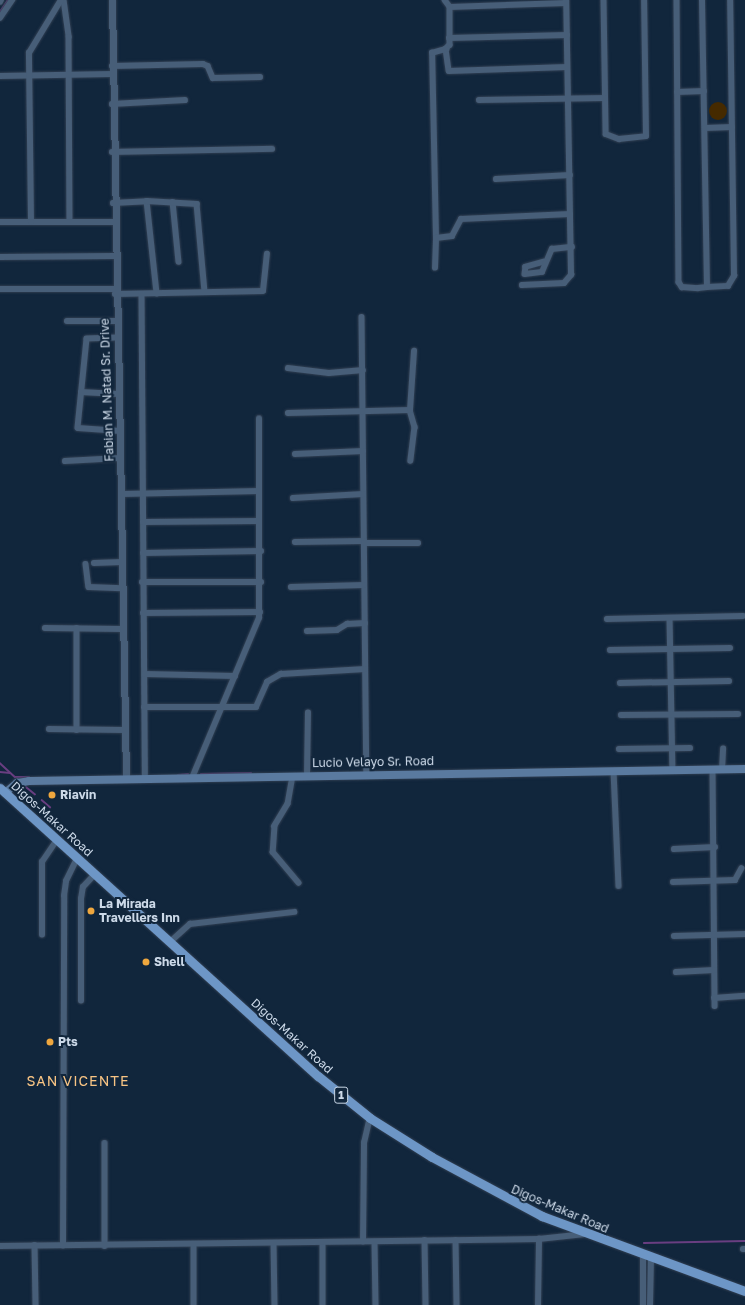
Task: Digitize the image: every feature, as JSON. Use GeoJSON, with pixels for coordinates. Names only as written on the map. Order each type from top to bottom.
{"type":"FeatureCollection","features":[{"type":"Feature","properties":{"kind":"main road","name":"Lucio Velayo Sr. Road"},"geometry":{"type":"LineString","coordinates":[[2,791],[22,781],[367,774],[745,769]]}},
{"type":"Feature","properties":{"kind":"main road","name":"Digos-Makar Road"},"geometry":{"type":"LineString","coordinates":[[2,791],[318,1076],[370,1118],[502,1197],[585,1234],[745,1291]]}},
{"type":"Feature","properties":{"kind":"street"},"geometry":{"type":"LineString","coordinates":[[0,18],[12,0]]}},
{"type":"Feature","properties":{"kind":"street"},"geometry":{"type":"LineString","coordinates":[[31,222],[31,44],[61,0]]}},
{"type":"Feature","properties":{"kind":"street"},"geometry":{"type":"LineString","coordinates":[[64,0],[70,74],[70,222]]}},
{"type":"Feature","properties":{"kind":"street","name":"Fabian M. Natad Sr. Drive"},"geometry":{"type":"LineString","coordinates":[[112,0],[113,222],[122,494],[122,629],[126,779]]}},
{"type":"Feature","properties":{"kind":"street"},"geometry":{"type":"LineString","coordinates":[[445,0],[450,7],[449,38],[446,49],[450,71],[567,66]]}},
{"type":"Feature","properties":{"kind":"street"},"geometry":{"type":"LineString","coordinates":[[604,0],[607,136],[619,140],[645,136],[644,0]]}},
{"type":"Feature","properties":{"kind":"street"},"geometry":{"type":"LineString","coordinates":[[676,0],[679,282],[686,287],[728,286],[734,276],[730,0]]}},
{"type":"Feature","properties":{"kind":"street"},"geometry":{"type":"LineString","coordinates":[[702,0],[707,286]]}},
{"type":"Feature","properties":{"kind":"street"},"geometry":{"type":"LineString","coordinates":[[450,7],[566,1],[572,247],[568,281],[522,285]]}},
{"type":"Feature","properties":{"kind":"street"},"geometry":{"type":"LineString","coordinates":[[449,38],[566,35]]}},
{"type":"Feature","properties":{"kind":"street"},"geometry":{"type":"LineString","coordinates":[[435,268],[436,238],[432,53],[446,49]]}},
{"type":"Feature","properties":{"kind":"street"},"geometry":{"type":"LineString","coordinates":[[0,76],[70,74],[203,64],[208,66],[213,78],[260,77]]}},
{"type":"Feature","properties":{"kind":"street"},"geometry":{"type":"LineString","coordinates":[[677,92],[704,91]]}},
{"type":"Feature","properties":{"kind":"street"},"geometry":{"type":"LineString","coordinates":[[479,100],[605,98]]}},
{"type":"Feature","properties":{"kind":"street"},"geometry":{"type":"LineString","coordinates":[[112,104],[185,100]]}},
{"type":"Feature","properties":{"kind":"street"},"geometry":{"type":"LineString","coordinates":[[705,128],[732,127]]}},
{"type":"Feature","properties":{"kind":"street"},"geometry":{"type":"LineString","coordinates":[[112,152],[272,149]]}},
{"type":"Feature","properties":{"kind":"street"},"geometry":{"type":"LineString","coordinates":[[496,179],[570,175]]}},
{"type":"Feature","properties":{"kind":"street"},"geometry":{"type":"LineString","coordinates":[[113,203],[147,201],[197,204],[205,292]]}},
{"type":"Feature","properties":{"kind":"street"},"geometry":{"type":"LineString","coordinates":[[147,201],[157,293]]}},
{"type":"Feature","properties":{"kind":"street"},"geometry":{"type":"LineString","coordinates":[[173,202],[179,262]]}},
{"type":"Feature","properties":{"kind":"street"},"geometry":{"type":"LineString","coordinates":[[436,238],[452,236],[461,219],[570,214]]}},
{"type":"Feature","properties":{"kind":"street"},"geometry":{"type":"LineString","coordinates":[[0,222],[113,222]]}},
{"type":"Feature","properties":{"kind":"street"},"geometry":{"type":"LineString","coordinates":[[544,262],[552,249],[572,247]]}},
{"type":"Feature","properties":{"kind":"street"},"geometry":{"type":"LineString","coordinates":[[0,289],[115,291],[142,294],[263,291],[267,254]]}},
{"type":"Feature","properties":{"kind":"street"},"geometry":{"type":"LineString","coordinates":[[0,257],[114,256]]}},
{"type":"Feature","properties":{"kind":"street"},"geometry":{"type":"LineString","coordinates":[[142,294],[142,582],[145,674],[145,778]]}},
{"type":"Feature","properties":{"kind":"street"},"geometry":{"type":"LineString","coordinates":[[362,317],[367,774]]}},
{"type":"Feature","properties":{"kind":"street"},"geometry":{"type":"LineString","coordinates":[[67,321],[116,321]]}},
{"type":"Feature","properties":{"kind":"street"},"geometry":{"type":"LineString","coordinates":[[116,338],[87,339],[78,429],[120,431]]}},
{"type":"Feature","properties":{"kind":"street"},"geometry":{"type":"LineString","coordinates":[[411,461],[415,427],[410,410],[414,351]]}},
{"type":"Feature","properties":{"kind":"street"},"geometry":{"type":"LineString","coordinates":[[288,368],[329,373],[363,370]]}},
{"type":"Feature","properties":{"kind":"street"},"geometry":{"type":"LineString","coordinates":[[81,392],[118,394]]}},
{"type":"Feature","properties":{"kind":"street"},"geometry":{"type":"LineString","coordinates":[[288,413],[410,410]]}},
{"type":"Feature","properties":{"kind":"street"},"geometry":{"type":"LineString","coordinates":[[192,778],[260,612],[261,551],[258,491],[259,419]]}},
{"type":"Feature","properties":{"kind":"street"},"geometry":{"type":"LineString","coordinates":[[295,454],[363,451]]}},
{"type":"Feature","properties":{"kind":"street"},"geometry":{"type":"LineString","coordinates":[[65,461],[120,458]]}},
{"type":"Feature","properties":{"kind":"street"},"geometry":{"type":"LineString","coordinates":[[122,494],[258,491]]}},
{"type":"Feature","properties":{"kind":"street"},"geometry":{"type":"LineString","coordinates":[[293,498],[363,494]]}},
{"type":"Feature","properties":{"kind":"street"},"geometry":{"type":"LineString","coordinates":[[143,522],[259,521]]}},
{"type":"Feature","properties":{"kind":"street"},"geometry":{"type":"LineString","coordinates":[[295,542],[418,542]]}},
{"type":"Feature","properties":{"kind":"street"},"geometry":{"type":"LineString","coordinates":[[143,553],[261,551]]}},
{"type":"Feature","properties":{"kind":"street"},"geometry":{"type":"LineString","coordinates":[[94,563],[122,562]]}},
{"type":"Feature","properties":{"kind":"street"},"geometry":{"type":"LineString","coordinates":[[86,564],[89,587],[122,588]]}},
{"type":"Feature","properties":{"kind":"street"},"geometry":{"type":"LineString","coordinates":[[142,582],[261,582]]}},
{"type":"Feature","properties":{"kind":"street"},"geometry":{"type":"LineString","coordinates":[[291,587],[364,585]]}},
{"type":"Feature","properties":{"kind":"street"},"geometry":{"type":"LineString","coordinates":[[143,613],[260,612]]}},
{"type":"Feature","properties":{"kind":"street"},"geometry":{"type":"LineString","coordinates":[[607,619],[743,616]]}},
{"type":"Feature","properties":{"kind":"street"},"geometry":{"type":"LineString","coordinates":[[670,618],[670,682],[673,770]]}},
{"type":"Feature","properties":{"kind":"street"},"geometry":{"type":"LineString","coordinates":[[307,631],[337,630],[347,624],[365,623]]}},
{"type":"Feature","properties":{"kind":"street"},"geometry":{"type":"LineString","coordinates":[[45,628],[122,629]]}},
{"type":"Feature","properties":{"kind":"street"},"geometry":{"type":"LineString","coordinates":[[77,628],[77,730]]}},
{"type":"Feature","properties":{"kind":"street"},"geometry":{"type":"LineString","coordinates":[[610,650],[730,648]]}},
{"type":"Feature","properties":{"kind":"street"},"geometry":{"type":"LineString","coordinates":[[144,706],[258,707],[267,682],[281,674],[365,669]]}},
{"type":"Feature","properties":{"kind":"street"},"geometry":{"type":"LineString","coordinates":[[145,674],[235,676]]}},
{"type":"Feature","properties":{"kind":"street"},"geometry":{"type":"LineString","coordinates":[[620,683],[729,681]]}},
{"type":"Feature","properties":{"kind":"street"},"geometry":{"type":"LineString","coordinates":[[307,775],[308,713]]}},
{"type":"Feature","properties":{"kind":"street"},"geometry":{"type":"LineString","coordinates":[[621,715],[738,714]]}},
{"type":"Feature","properties":{"kind":"street"},"geometry":{"type":"LineString","coordinates":[[49,729],[124,730]]}},
{"type":"Feature","properties":{"kind":"street"},"geometry":{"type":"LineString","coordinates":[[619,749],[690,748]]}},
{"type":"Feature","properties":{"kind":"street"},"geometry":{"type":"LineString","coordinates":[[722,770],[723,749]]}},
{"type":"Feature","properties":{"kind":"street"},"geometry":{"type":"LineString","coordinates":[[713,770],[715,1006]]}},
{"type":"Feature","properties":{"kind":"street"},"geometry":{"type":"LineString","coordinates":[[614,771],[619,886]]}},
{"type":"Feature","properties":{"kind":"street"},"geometry":{"type":"LineString","coordinates":[[293,776],[288,804],[275,826],[273,852],[299,883]]}},
{"type":"Feature","properties":{"kind":"street"},"geometry":{"type":"LineString","coordinates":[[42,934],[42,862],[57,840]]}},
{"type":"Feature","properties":{"kind":"street"},"geometry":{"type":"LineString","coordinates":[[674,849],[714,847]]}},
{"type":"Feature","properties":{"kind":"street"},"geometry":{"type":"LineString","coordinates":[[63,1246],[64,896],[66,881],[77,858]]}},
{"type":"Feature","properties":{"kind":"street"},"geometry":{"type":"LineString","coordinates":[[673,882],[735,880],[741,868]]}},
{"type":"Feature","properties":{"kind":"street"},"geometry":{"type":"LineString","coordinates":[[81,1001],[81,899],[83,887],[95,874]]}},
{"type":"Feature","properties":{"kind":"street"},"geometry":{"type":"LineString","coordinates":[[170,942],[190,924],[294,912]]}},
{"type":"Feature","properties":{"kind":"street"},"geometry":{"type":"LineString","coordinates":[[674,936],[745,934]]}},
{"type":"Feature","properties":{"kind":"street"},"geometry":{"type":"LineString","coordinates":[[676,972],[714,970]]}},
{"type":"Feature","properties":{"kind":"street"},"geometry":{"type":"LineString","coordinates":[[714,998],[745,996]]}},
{"type":"Feature","properties":{"kind":"street"},"geometry":{"type":"LineString","coordinates":[[363,1242],[364,1136],[370,1118]]}},
{"type":"Feature","properties":{"kind":"street"},"geometry":{"type":"LineString","coordinates":[[105,1143],[105,1246]]}},
{"type":"Feature","properties":{"kind":"street"},"geometry":{"type":"LineString","coordinates":[[0,1246],[194,1246],[274,1243],[539,1239],[585,1234]]}},
{"type":"Feature","properties":{"kind":"street"},"geometry":{"type":"LineString","coordinates":[[538,1305],[539,1239]]}},
{"type":"Feature","properties":{"kind":"street"},"geometry":{"type":"LineString","coordinates":[[425,1240],[426,1305]]}},
{"type":"Feature","properties":{"kind":"street"},"geometry":{"type":"LineString","coordinates":[[456,1240],[456,1305]]}},
{"type":"Feature","properties":{"kind":"street"},"geometry":{"type":"LineString","coordinates":[[375,1242],[376,1305]]}},
{"type":"Feature","properties":{"kind":"street"},"geometry":{"type":"LineString","coordinates":[[274,1243],[275,1305]]}},
{"type":"Feature","properties":{"kind":"street"},"geometry":{"type":"LineString","coordinates":[[323,1243],[323,1305]]}},
{"type":"Feature","properties":{"kind":"street"},"geometry":{"type":"LineString","coordinates":[[35,1245],[36,1305]]}},
{"type":"Feature","properties":{"kind":"street"},"geometry":{"type":"LineString","coordinates":[[194,1246],[194,1305]]}},
{"type":"Feature","properties":{"kind":"street"},"geometry":{"type":"LineString","coordinates":[[643,1305],[647,1257]]}},
{"type":"Feature","properties":{"kind":"street"},"geometry":{"type":"LineString","coordinates":[[647,1257],[650,1305]]}},
{"type":"Feature","properties":{"kind":"shaded area"},"geometry":{"type":"Polygon","coordinates":[[[718,102],[724,105],[727,111],[724,117],[718,120],[712,117],[709,111],[712,105],[718,102]]]}},
{"type":"Feature","properties":{"kind":"waterway"},"geometry":{"type":"LineString","coordinates":[[0,12],[8,0]]}},
{"type":"Feature","properties":{"kind":"waterway"},"geometry":{"type":"LineString","coordinates":[[0,763],[15,777],[29,777]]}},
{"type":"Feature","properties":{"kind":"waterway"},"geometry":{"type":"LineString","coordinates":[[0,772],[10,773]]}},
{"type":"Feature","properties":{"kind":"waterway"},"geometry":{"type":"LineString","coordinates":[[201,774],[251,773]]}},
{"type":"Feature","properties":{"kind":"waterway"},"geometry":{"type":"LineString","coordinates":[[178,775],[188,774]]}},
{"type":"Feature","properties":{"kind":"waterway"},"geometry":{"type":"LineString","coordinates":[[25,786],[35,794]]}},
{"type":"Feature","properties":{"kind":"waterway"},"geometry":{"type":"LineString","coordinates":[[42,800],[50,807]]}},
{"type":"Feature","properties":{"kind":"waterway"},"geometry":{"type":"LineString","coordinates":[[644,1243],[745,1241]]}},
{"type":"Feature","properties":{"kind":"place","name":"Riavin"},"geometry":{"type":"Point","coordinates":[52,795]}},
{"type":"Feature","properties":{"kind":"place","name":"La Mirada Travellers Inn"},"geometry":{"type":"Point","coordinates":[91,911]}},
{"type":"Feature","properties":{"kind":"place","name":"Shell"},"geometry":{"type":"Point","coordinates":[146,962]}},
{"type":"Feature","properties":{"kind":"place","name":"Pts"},"geometry":{"type":"Point","coordinates":[50,1042]}},
{"type":"Feature","properties":{"kind":"district","name":"SAN VICENTE"},"geometry":{"type":"Point","coordinates":[78,1081]}}]}
